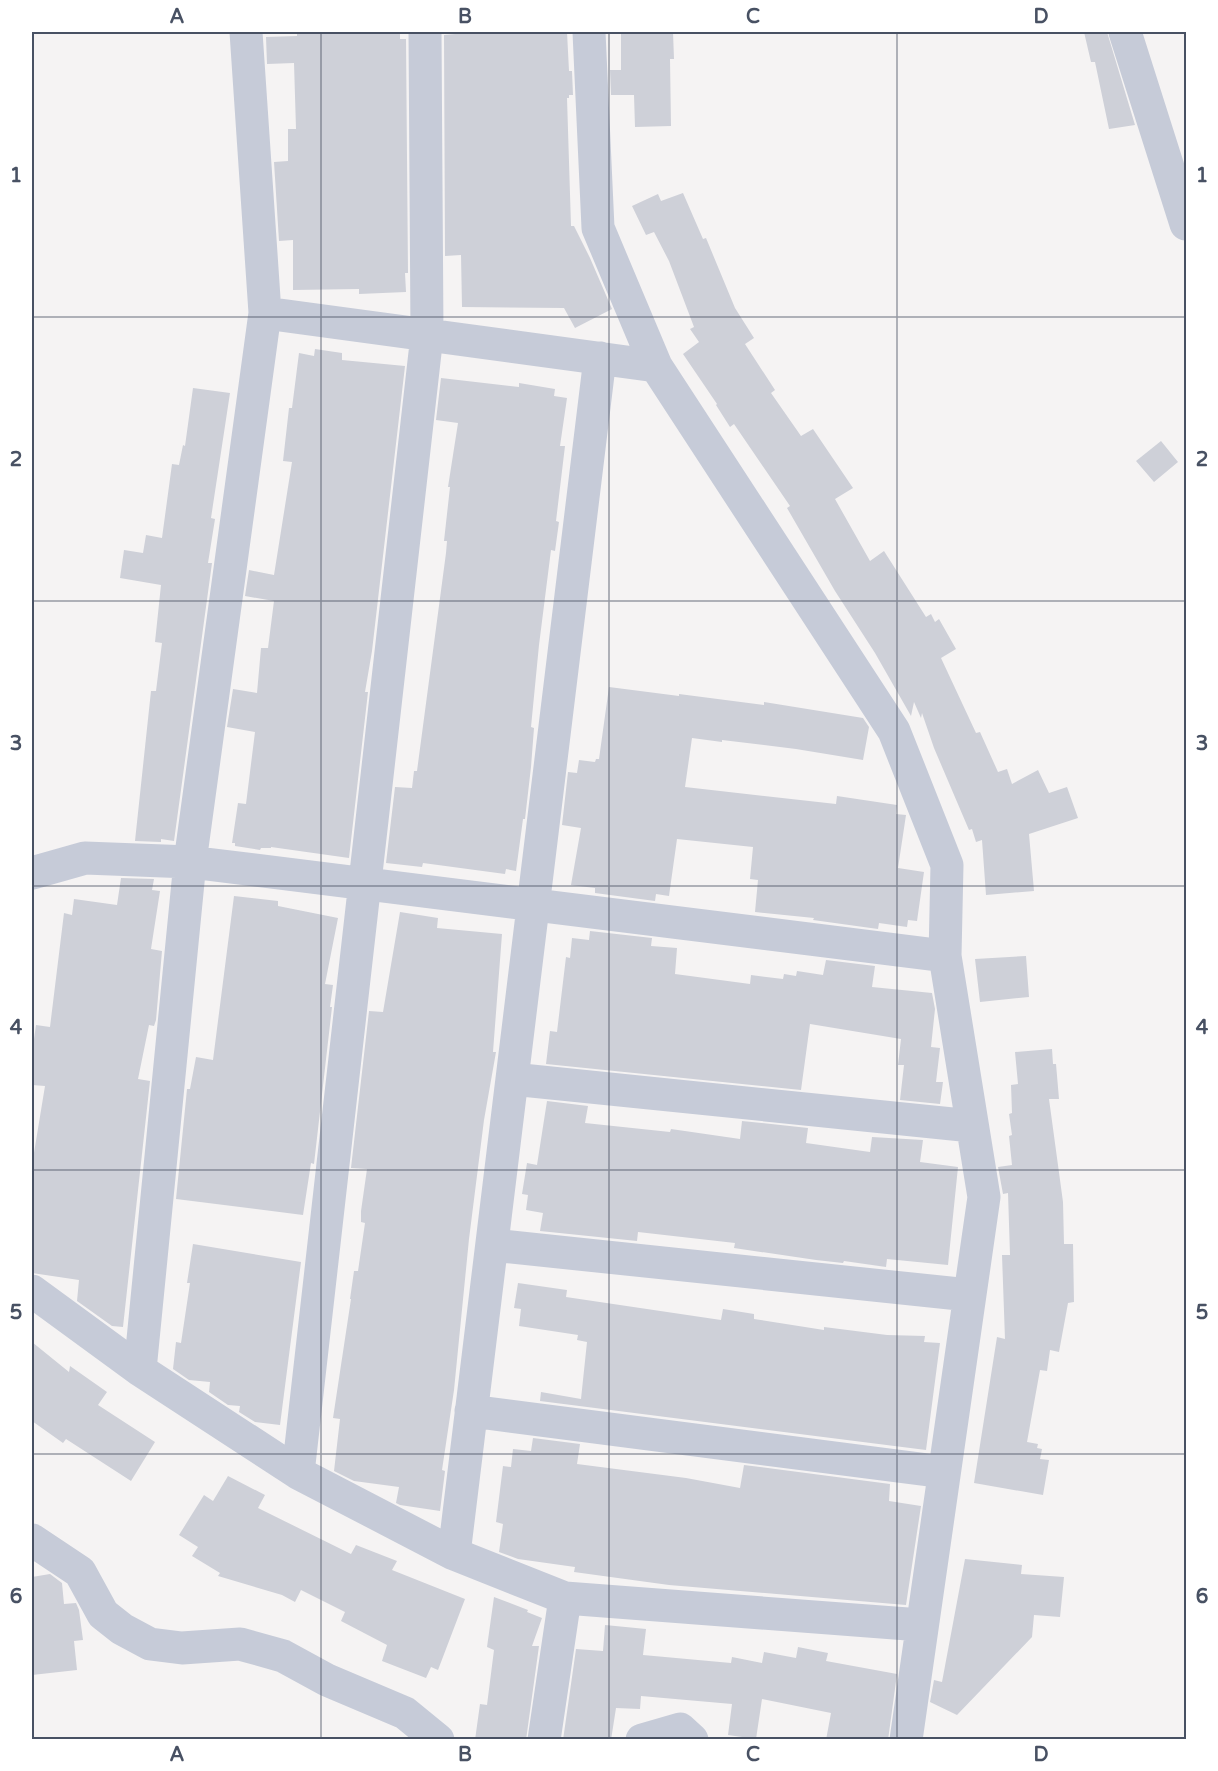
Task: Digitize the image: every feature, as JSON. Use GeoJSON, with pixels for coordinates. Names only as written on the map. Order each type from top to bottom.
{"type":"FeatureCollection","features":[{"type":"Feature","properties":{"kind":"street"},"geometry":{"type":"LineString","coordinates":[[140,1370],[190,862],[265,313],[246,32]]}},
{"type":"Feature","properties":{"kind":"street"},"geometry":{"type":"LineString","coordinates":[[298,1473],[427,335],[425,32]]}},
{"type":"Feature","properties":{"kind":"street"},"geometry":{"type":"LineString","coordinates":[[589,32],[598,228],[656,366],[894,731],[947,865],[945,956],[984,1197],[906,1740]]}},
{"type":"Feature","properties":{"kind":"street"},"geometry":{"type":"LineString","coordinates":[[1125,32],[1186,224]]}},
{"type":"Feature","properties":{"kind":"street"},"geometry":{"type":"LineString","coordinates":[[265,313],[656,366]]}},
{"type":"Feature","properties":{"kind":"street"},"geometry":{"type":"LineString","coordinates":[[454,1554],[600,358]]}},
{"type":"Feature","properties":{"kind":"street"},"geometry":{"type":"LineString","coordinates":[[32,873],[85,858],[190,862],[945,956]]}},
{"type":"Feature","properties":{"kind":"street"},"geometry":{"type":"LineString","coordinates":[[512,1079],[972,1126]]}},
{"type":"Feature","properties":{"kind":"street"},"geometry":{"type":"LineString","coordinates":[[492,1245],[969,1295]]}},
{"type":"Feature","properties":{"kind":"street"},"geometry":{"type":"LineString","coordinates":[[32,1291],[140,1370],[298,1473],[454,1554],[565,1598],[921,1625]]}},
{"type":"Feature","properties":{"kind":"street"},"geometry":{"type":"LineString","coordinates":[[471,1411],[944,1472]]}},
{"type":"Feature","properties":{"kind":"street"},"geometry":{"type":"LineString","coordinates":[[32,1540],[80,1572],[104,1614],[122,1629],[150,1644],[182,1648],[240,1644],[283,1656],[327,1680],[405,1713],[438,1740]]}},
{"type":"Feature","properties":{"kind":"street"},"geometry":{"type":"LineString","coordinates":[[544,1740],[565,1598]]}},
{"type":"Feature","properties":{"kind":"street"},"geometry":{"type":"LineString","coordinates":[[642,1740],[680,1729],[692,1740]]}},
{"type":"Feature","properties":{"kind":"building"},"geometry":{"type":"Polygon","coordinates":[[[297,32],[400,32],[400,39],[406,39],[408,273],[405,273],[406,292],[359,294],[359,289],[293,290],[293,240],[279,241],[274,162],[288,161],[288,129],[296,129],[294,63],[267,64],[266,37],[297,36],[297,32]]]}},
{"type":"Feature","properties":{"kind":"building"},"geometry":{"type":"Polygon","coordinates":[[[455,32],[567,32],[573,95],[567,98],[571,226],[574,226],[590,258],[612,309],[575,328],[564,308],[462,307],[461,255],[445,256],[444,35],[455,34],[455,32]]]}},
{"type":"Feature","properties":{"kind":"building"},"geometry":{"type":"Polygon","coordinates":[[[621,32],[673,32],[674,59],[670,59],[671,126],[635,127],[634,95],[611,95],[610,70],[621,70],[621,32]]]}},
{"type":"Feature","properties":{"kind":"building"},"geometry":{"type":"Polygon","coordinates":[[[1084,32],[1107,32],[1135,125],[1109,129],[1095,62],[1091,62],[1084,32]]]}},
{"type":"Feature","properties":{"kind":"building"},"geometry":{"type":"Polygon","coordinates":[[[683,193],[703,239],[706,238],[735,308],[754,338],[745,344],[775,390],[771,393],[801,436],[813,429],[853,488],[835,499],[870,561],[884,551],[926,617],[931,614],[935,622],[939,619],[956,649],[941,658],[976,733],[980,732],[998,772],[1007,769],[1012,784],[1038,770],[1049,793],[1067,787],[1078,818],[1029,834],[1034,891],[986,895],[982,840],[976,842],[972,829],[969,830],[934,748],[922,713],[921,718],[914,702],[911,716],[787,508],[790,506],[734,424],[730,427],[683,354],[699,342],[690,329],[694,327],[669,261],[654,232],[646,235],[632,206],[658,194],[661,201],[683,193]]]}},
{"type":"Feature","properties":{"kind":"building"},"geometry":{"type":"Polygon","coordinates":[[[315,349],[342,353],[342,360],[405,366],[372,651],[365,692],[368,692],[349,858],[271,847],[260,850],[235,846],[235,843],[232,843],[238,803],[246,804],[255,732],[227,727],[233,689],[257,693],[261,648],[268,648],[274,601],[245,596],[249,570],[274,575],[292,462],[283,461],[289,408],[292,408],[299,353],[314,356],[315,349]]]}},
{"type":"Feature","properties":{"kind":"building"},"geometry":{"type":"Polygon","coordinates":[[[441,378],[519,387],[519,383],[555,389],[554,396],[567,398],[560,446],[565,446],[556,521],[559,522],[555,551],[551,550],[539,645],[531,727],[534,728],[531,767],[525,819],[523,819],[516,871],[506,869],[505,874],[423,863],[422,867],[386,863],[395,787],[412,788],[414,771],[417,771],[446,553],[447,541],[444,541],[450,487],[448,487],[458,423],[436,420],[441,378]]]}},
{"type":"Feature","properties":{"kind":"building"},"geometry":{"type":"Polygon","coordinates":[[[193,388],[230,393],[211,518],[215,519],[208,563],[212,563],[174,841],[161,839],[161,842],[135,841],[151,691],[156,691],[162,643],[155,642],[161,585],[120,578],[124,550],[143,553],[146,535],[162,538],[172,464],[179,465],[183,445],[185,446],[193,388]]]}},
{"type":"Feature","properties":{"kind":"building"},"geometry":{"type":"Polygon","coordinates":[[[1161,441],[1178,462],[1154,482],[1136,461],[1161,441]]]}},
{"type":"Feature","properties":{"kind":"building"},"geometry":{"type":"Polygon","coordinates":[[[609,687],[764,705],[764,702],[863,718],[869,727],[863,760],[796,749],[692,738],[685,787],[836,804],[837,796],[897,805],[896,814],[906,815],[898,868],[924,872],[917,921],[908,920],[907,927],[879,923],[878,929],[813,920],[814,918],[755,912],[758,880],[750,879],[753,847],[677,839],[669,896],[656,894],[655,901],[595,893],[595,888],[571,885],[581,828],[562,825],[568,772],[577,773],[579,760],[595,762],[599,759],[609,687]]]}},
{"type":"Feature","properties":{"kind":"building"},"geometry":{"type":"Polygon","coordinates":[[[121,878],[154,879],[152,890],[160,891],[151,949],[162,951],[156,1020],[154,1026],[149,1025],[138,1079],[150,1081],[123,1327],[112,1326],[77,1301],[79,1280],[32,1273],[32,1165],[45,1086],[32,1085],[32,1053],[36,1025],[50,1027],[64,913],[72,915],[74,899],[117,905],[121,878]]]}},
{"type":"Feature","properties":{"kind":"building"},"geometry":{"type":"Polygon","coordinates":[[[234,896],[278,901],[278,906],[338,918],[325,984],[333,985],[330,1007],[332,1007],[314,1164],[311,1163],[303,1215],[176,1199],[187,1089],[190,1089],[196,1057],[213,1060],[234,896]]]}},
{"type":"Feature","properties":{"kind":"building"},"geometry":{"type":"Polygon","coordinates":[[[400,912],[438,918],[437,928],[502,934],[493,1052],[496,1052],[484,1120],[469,1239],[454,1390],[442,1470],[445,1471],[440,1511],[400,1505],[396,1503],[399,1487],[354,1481],[334,1471],[340,1419],[333,1418],[354,1271],[358,1271],[365,1223],[361,1222],[361,1211],[367,1169],[351,1168],[369,1011],[383,1012],[400,912]]]}},
{"type":"Feature","properties":{"kind":"building"},"geometry":{"type":"Polygon","coordinates":[[[590,931],[652,938],[651,946],[677,948],[675,974],[750,984],[751,975],[783,979],[784,974],[796,976],[797,971],[823,975],[826,960],[875,966],[872,987],[932,993],[935,1009],[931,1047],[940,1048],[936,1082],[943,1082],[940,1104],[900,1100],[904,1065],[898,1065],[901,1039],[810,1024],[801,1090],[546,1064],[550,1031],[557,1032],[566,957],[570,958],[572,938],[589,940],[590,931]]]}},
{"type":"Feature","properties":{"kind":"building"},"geometry":{"type":"Polygon","coordinates":[[[1026,956],[1029,997],[980,1002],[975,959],[1026,956]]]}},
{"type":"Feature","properties":{"kind":"building"},"geometry":{"type":"Polygon","coordinates":[[[1052,1049],[1053,1064],[1056,1064],[1059,1099],[1049,1099],[1063,1202],[1064,1244],[1073,1244],[1074,1302],[1068,1303],[1059,1352],[1050,1350],[1047,1371],[1040,1370],[1027,1442],[1038,1444],[1037,1448],[1042,1449],[1040,1459],[1049,1460],[1043,1495],[974,1483],[997,1337],[1005,1339],[1002,1255],[1010,1255],[1008,1193],[1003,1194],[998,1167],[1012,1165],[1009,1114],[1012,1113],[1011,1085],[1018,1084],[1015,1052],[1052,1049]]]}},
{"type":"Feature","properties":{"kind":"building"},"geometry":{"type":"Polygon","coordinates":[[[547,1101],[588,1106],[585,1123],[670,1132],[671,1129],[740,1139],[742,1121],[808,1128],[806,1143],[870,1152],[872,1137],[923,1140],[920,1162],[958,1167],[948,1265],[887,1259],[886,1267],[844,1261],[843,1263],[734,1248],[735,1243],[638,1232],[637,1241],[540,1231],[543,1213],[526,1210],[528,1195],[522,1194],[527,1163],[537,1165],[547,1101]]]}},
{"type":"Feature","properties":{"kind":"building"},"geometry":{"type":"Polygon","coordinates":[[[193,1244],[301,1262],[280,1425],[255,1422],[239,1412],[240,1406],[228,1405],[209,1392],[210,1382],[189,1380],[173,1369],[176,1342],[181,1343],[193,1244]]]}},
{"type":"Feature","properties":{"kind":"building"},"geometry":{"type":"Polygon","coordinates":[[[518,1283],[567,1290],[566,1297],[721,1320],[723,1309],[754,1314],[754,1319],[824,1330],[824,1327],[887,1335],[925,1336],[924,1342],[940,1343],[926,1450],[540,1401],[541,1392],[581,1399],[587,1342],[577,1340],[578,1335],[519,1326],[521,1309],[514,1308],[518,1283]]]}},
{"type":"Feature","properties":{"kind":"building"},"geometry":{"type":"Polygon","coordinates":[[[32,1342],[69,1372],[70,1366],[107,1392],[98,1405],[155,1442],[131,1481],[66,1439],[63,1443],[32,1421],[32,1342]]]}},
{"type":"Feature","properties":{"kind":"building"},"geometry":{"type":"Polygon","coordinates":[[[533,1438],[580,1444],[577,1464],[686,1478],[740,1488],[744,1465],[890,1484],[889,1501],[921,1506],[906,1605],[669,1585],[574,1572],[575,1567],[518,1559],[499,1552],[503,1524],[496,1522],[503,1466],[511,1467],[513,1449],[531,1451],[533,1438]]]}},
{"type":"Feature","properties":{"kind":"building"},"geometry":{"type":"Polygon","coordinates":[[[228,1476],[265,1495],[258,1508],[351,1554],[356,1545],[397,1561],[392,1570],[465,1599],[438,1670],[431,1667],[426,1678],[382,1661],[387,1645],[341,1621],[345,1612],[301,1590],[295,1602],[282,1595],[218,1576],[220,1573],[192,1556],[198,1547],[179,1535],[204,1495],[213,1501],[228,1476]]]}},
{"type":"Feature","properties":{"kind":"building"},"geometry":{"type":"Polygon","coordinates":[[[965,1559],[1022,1565],[1021,1574],[1064,1577],[1060,1617],[1034,1615],[1032,1637],[957,1715],[930,1702],[934,1680],[942,1682],[965,1559]]]}},
{"type":"Feature","properties":{"kind":"building"},"geometry":{"type":"Polygon","coordinates":[[[50,1574],[62,1583],[64,1604],[76,1603],[83,1640],[74,1641],[77,1670],[32,1675],[32,1577],[50,1574]]]}},
{"type":"Feature","properties":{"kind":"building"},"geometry":{"type":"Polygon","coordinates":[[[494,1597],[542,1618],[532,1646],[539,1646],[526,1740],[475,1740],[480,1704],[487,1705],[494,1650],[487,1647],[494,1597]]]}},
{"type":"Feature","properties":{"kind":"building"},"geometry":{"type":"Polygon","coordinates":[[[605,1625],[646,1629],[643,1655],[731,1663],[732,1657],[762,1663],[764,1652],[796,1658],[798,1647],[828,1653],[826,1661],[897,1674],[888,1740],[826,1740],[831,1713],[762,1699],[756,1739],[728,1735],[732,1704],[641,1696],[640,1709],[616,1708],[611,1740],[563,1740],[576,1649],[603,1651],[605,1625]]]}}]}
